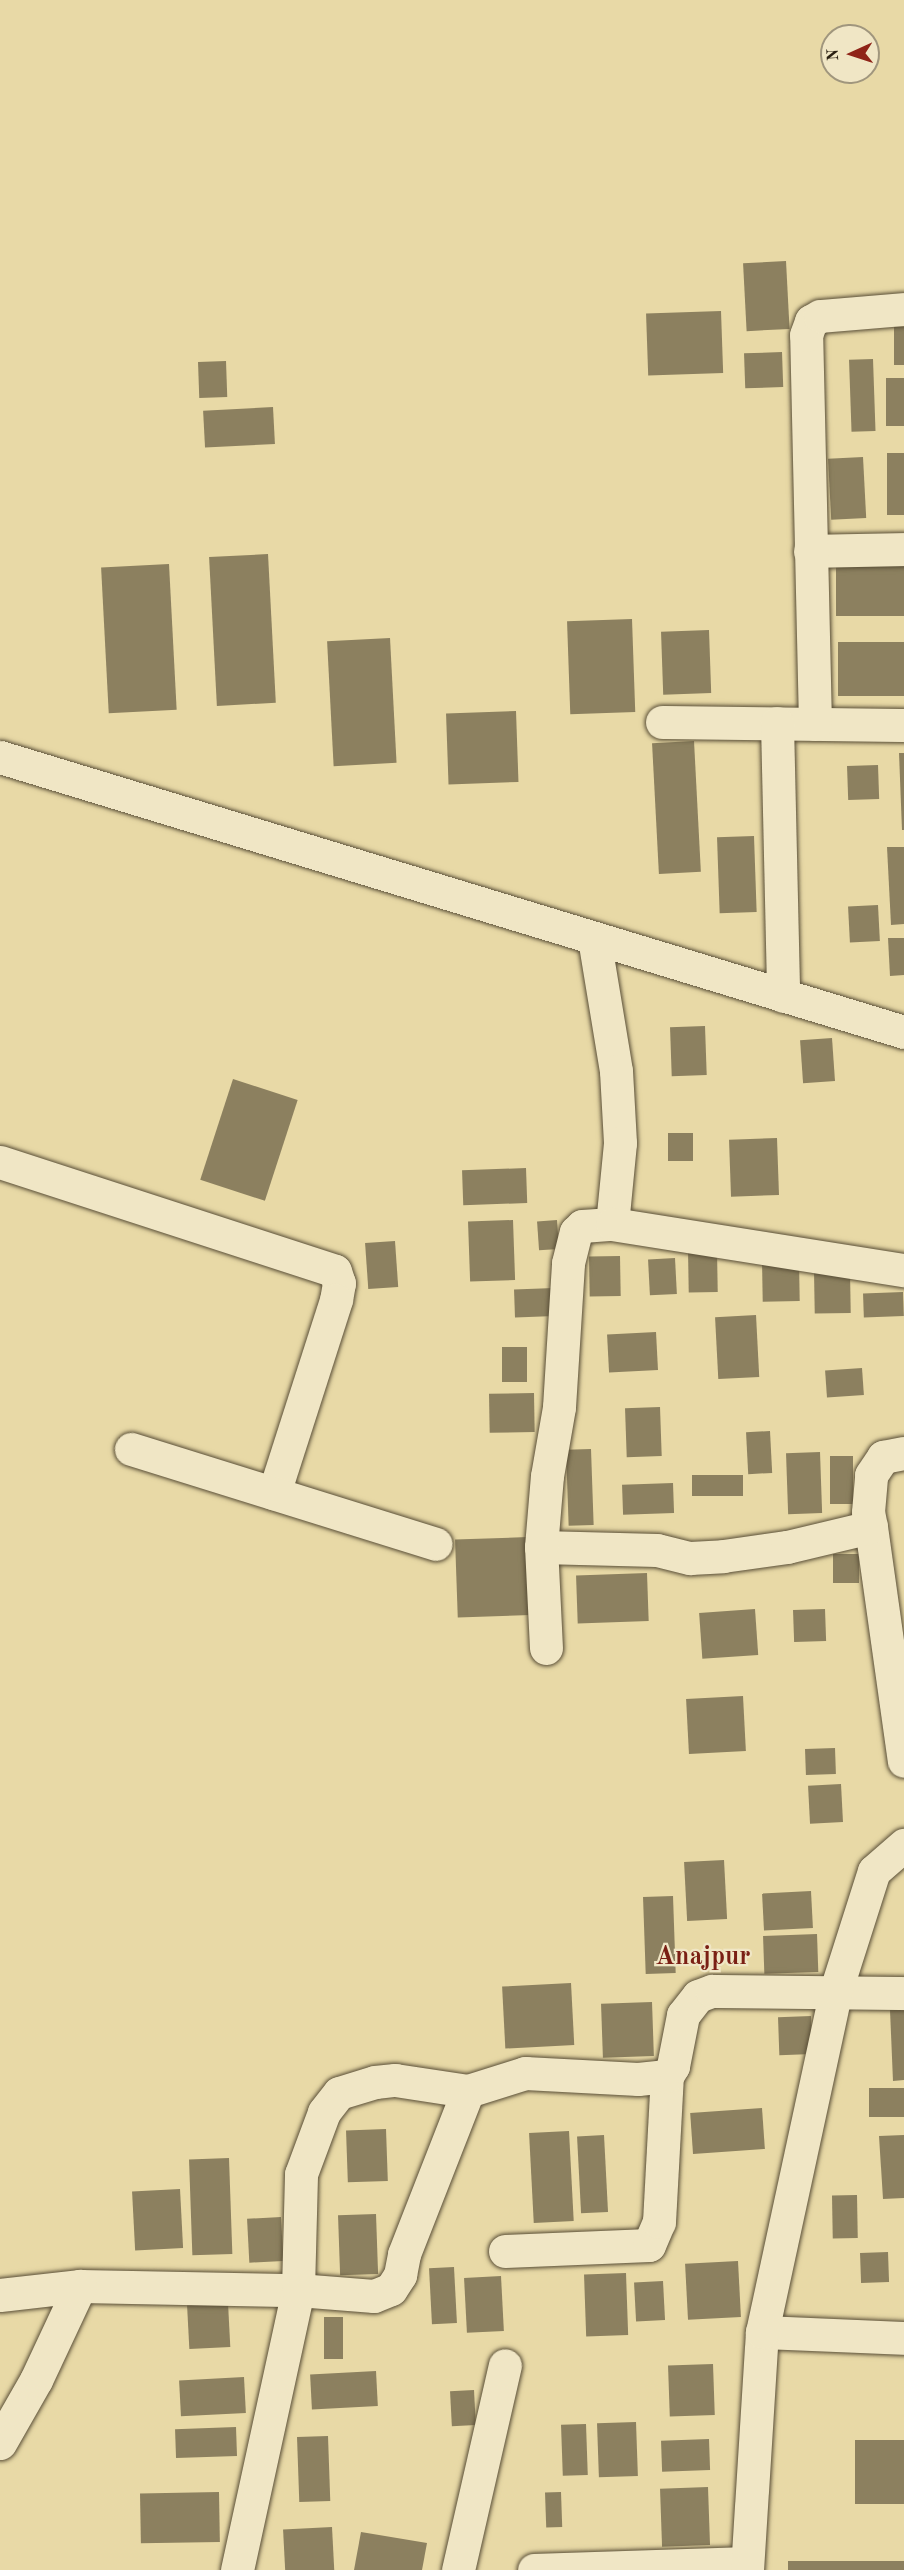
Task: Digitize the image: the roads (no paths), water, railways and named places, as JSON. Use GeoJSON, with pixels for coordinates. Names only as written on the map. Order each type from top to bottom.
{"type":"FeatureCollection","features":[{"type":"Feature","properties":{"kind":"street"},"geometry":{"type":"LineString","coordinates":[[815,724],[805,352],[808,328],[811,321],[820,316],[904,309]]}},
{"type":"Feature","properties":{"kind":"street"},"geometry":{"type":"LineString","coordinates":[[810,551],[904,549]]}},
{"type":"Feature","properties":{"kind":"street"},"geometry":{"type":"LineString","coordinates":[[662,722],[904,725]]}},
{"type":"Feature","properties":{"kind":"street"},"geometry":{"type":"LineString","coordinates":[[777,723],[783,996]]}},
{"type":"Feature","properties":{"kind":"street"},"geometry":{"type":"LineString","coordinates":[[0,758],[904,1032]]}},
{"type":"Feature","properties":{"kind":"street"},"geometry":{"type":"LineString","coordinates":[[594,938],[616,1071],[620,1143],[612,1224]]}},
{"type":"Feature","properties":{"kind":"street"},"geometry":{"type":"LineString","coordinates":[[0,1162],[335,1271],[339,1283],[336,1300],[274,1493]]}},
{"type":"Feature","properties":{"kind":"street"},"geometry":{"type":"LineString","coordinates":[[546,1648],[541,1547],[547,1476],[559,1407],[568,1263],[576,1232],[582,1226],[612,1224],[904,1270]]}},
{"type":"Feature","properties":{"kind":"street"},"geometry":{"type":"LineString","coordinates":[[131,1449],[436,1544]]}},
{"type":"Feature","properties":{"kind":"street"},"geometry":{"type":"LineString","coordinates":[[904,1453],[883,1457],[872,1475],[868,1512],[896,1665],[904,1761]]}},
{"type":"Feature","properties":{"kind":"street"},"geometry":{"type":"LineString","coordinates":[[541,1547],[657,1550],[690,1558],[787,1547],[871,1527]]}},
{"type":"Feature","properties":{"kind":"street"},"geometry":{"type":"LineString","coordinates":[[534,2570],[747,2566],[762,2332],[835,1993],[874,1871],[904,1845]]}},
{"type":"Feature","properties":{"kind":"street"},"geometry":{"type":"LineString","coordinates":[[505,2251],[649,2245],[659,2222],[667,2076],[673,2066],[683,2015],[698,1996],[712,1990],[904,1993]]}},
{"type":"Feature","properties":{"kind":"street"},"geometry":{"type":"LineString","coordinates":[[237,2570],[298,2290],[301,2174],[320,2121],[339,2093],[395,2080],[468,2091],[525,2073],[638,2079],[667,2076]]}},
{"type":"Feature","properties":{"kind":"street"},"geometry":{"type":"LineString","coordinates":[[5,2293],[46,2287],[80,2286],[298,2290],[374,2296],[391,2289],[468,2091]]}},
{"type":"Feature","properties":{"kind":"street"},"geometry":{"type":"LineString","coordinates":[[0,2443],[36,2380],[80,2286]]}},
{"type":"Feature","properties":{"kind":"street"},"geometry":{"type":"LineString","coordinates":[[762,2332],[904,2338]]}},
{"type":"Feature","properties":{"kind":"street"},"geometry":{"type":"LineString","coordinates":[[458,2570],[505,2365]]}},
{"type":"Feature","properties":{"kind":"district","name":"Anajpur"},"geometry":{"type":"Point","coordinates":[703,1958]}}]}
